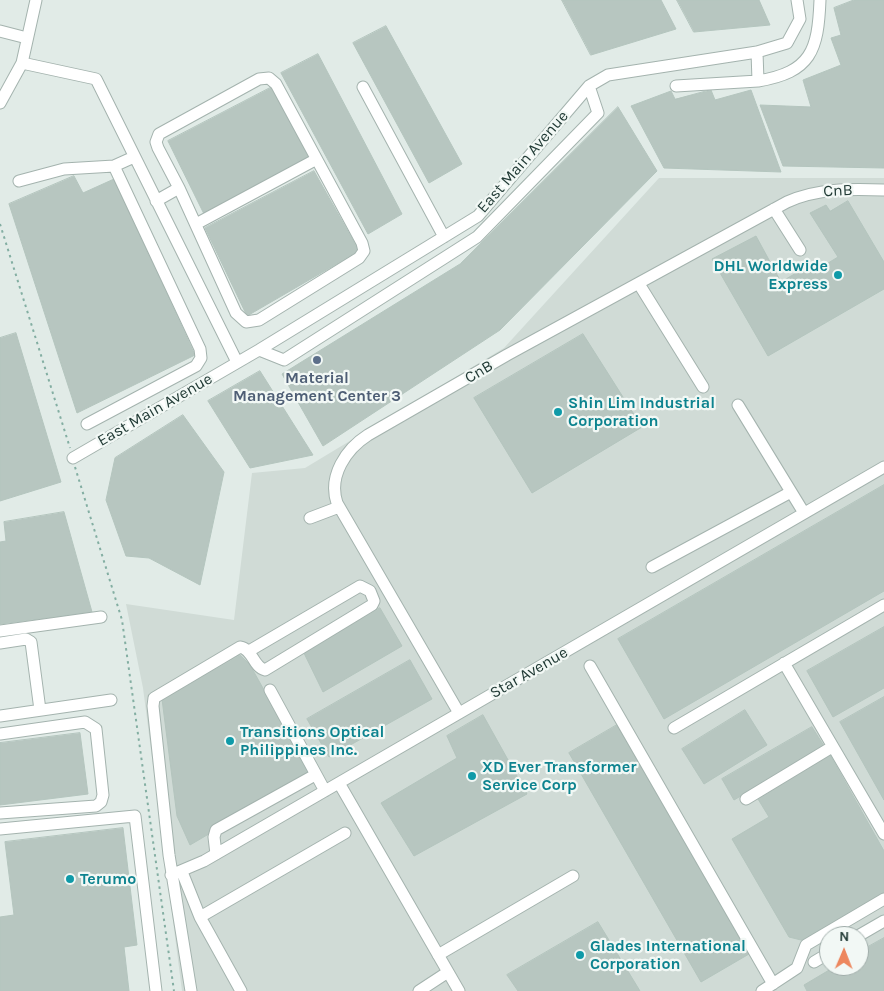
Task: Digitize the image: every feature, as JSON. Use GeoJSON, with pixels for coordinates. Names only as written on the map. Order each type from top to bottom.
{"type":"FeatureCollection","features":[{"type":"Feature","properties":{"kind":"street"},"geometry":{"type":"LineString","coordinates":[[0,103],[22,64],[36,0]]}},
{"type":"Feature","properties":{"kind":"street","name":"East Main Avenue"},"geometry":{"type":"LineString","coordinates":[[73,458],[259,350],[478,216],[589,86],[608,74],[756,52],[787,43],[800,19],[797,0]]}},
{"type":"Feature","properties":{"kind":"street"},"geometry":{"type":"LineString","coordinates":[[676,86],[758,81],[781,77],[801,66],[812,50],[819,25],[820,0]]}},
{"type":"Feature","properties":{"kind":"street"},"geometry":{"type":"LineString","coordinates":[[0,31],[27,38]]}},
{"type":"Feature","properties":{"kind":"street"},"geometry":{"type":"LineString","coordinates":[[756,52],[758,81]]}},
{"type":"Feature","properties":{"kind":"street"},"geometry":{"type":"LineString","coordinates":[[22,64],[96,79],[237,362]]}},
{"type":"Feature","properties":{"kind":"street"},"geometry":{"type":"LineString","coordinates":[[264,78],[273,80],[362,243],[364,251],[359,258],[259,320],[246,322],[236,313],[179,188],[158,148],[156,142],[159,134],[264,78]]}},
{"type":"Feature","properties":{"kind":"street"},"geometry":{"type":"LineString","coordinates":[[259,350],[284,360],[477,237],[598,113],[589,86]]}},
{"type":"Feature","properties":{"kind":"street"},"geometry":{"type":"LineString","coordinates":[[363,88],[444,237]]}},
{"type":"Feature","properties":{"kind":"street"},"geometry":{"type":"LineString","coordinates":[[20,181],[64,170],[114,166],[134,157]]}},
{"type":"Feature","properties":{"kind":"street"},"geometry":{"type":"LineString","coordinates":[[196,224],[315,160]]}},
{"type":"Feature","properties":{"kind":"street"},"geometry":{"type":"LineString","coordinates":[[87,424],[196,366],[201,358],[200,349],[114,166]]}},
{"type":"Feature","properties":{"kind":"street"},"geometry":{"type":"LineString","coordinates":[[156,201],[179,188]]}},
{"type":"Feature","properties":{"kind":"street","name":"CnB"},"geometry":{"type":"LineString","coordinates":[[459,713],[339,507],[335,490],[338,473],[345,456],[363,438],[507,355],[774,209],[814,192],[884,190]]}},
{"type":"Feature","properties":{"kind":"street"},"geometry":{"type":"LineString","coordinates":[[774,209],[800,250]]}},
{"type":"Feature","properties":{"kind":"street"},"geometry":{"type":"LineString","coordinates":[[639,284],[703,387]]}},
{"type":"Feature","properties":{"kind":"street"},"geometry":{"type":"LineString","coordinates":[[147,392],[157,408]]}},
{"type":"Feature","properties":{"kind":"street"},"geometry":{"type":"LineString","coordinates":[[738,405],[804,513]]}},
{"type":"Feature","properties":{"kind":"street","name":"Star Avenue"},"geometry":{"type":"LineString","coordinates":[[177,873],[216,854],[884,467]]}},
{"type":"Feature","properties":{"kind":"street"},"geometry":{"type":"LineString","coordinates":[[652,567],[791,492]]}},
{"type":"Feature","properties":{"kind":"street"},"geometry":{"type":"LineString","coordinates":[[310,518],[339,507]]}},
{"type":"Feature","properties":{"kind":"street"},"geometry":{"type":"LineString","coordinates":[[370,591],[385,584]]}},
{"type":"Feature","properties":{"kind":"street"},"geometry":{"type":"LineString","coordinates":[[190,991],[177,873],[154,715],[154,698],[240,647],[248,651],[260,668],[265,670],[372,605],[374,602],[370,591],[360,586],[248,651]]}},
{"type":"Feature","properties":{"kind":"street"},"geometry":{"type":"LineString","coordinates":[[674,728],[884,605]]}},
{"type":"Feature","properties":{"kind":"street"},"geometry":{"type":"LineString","coordinates":[[0,631],[101,617]]}},
{"type":"Feature","properties":{"kind":"street"},"geometry":{"type":"LineString","coordinates":[[0,643],[26,639],[31,642],[40,710]]}},
{"type":"Feature","properties":{"kind":"street"},"geometry":{"type":"LineString","coordinates":[[784,663],[884,834]]}},
{"type":"Feature","properties":{"kind":"street"},"geometry":{"type":"LineString","coordinates":[[590,666],[773,984]]}},
{"type":"Feature","properties":{"kind":"street"},"geometry":{"type":"LineString","coordinates":[[270,690],[325,791]]}},
{"type":"Feature","properties":{"kind":"street"},"geometry":{"type":"LineString","coordinates":[[0,716],[111,700]]}},
{"type":"Feature","properties":{"kind":"street"},"geometry":{"type":"LineString","coordinates":[[0,734],[85,722],[91,724],[96,729],[103,795],[101,802],[96,806],[0,813]]}},
{"type":"Feature","properties":{"kind":"street"},"geometry":{"type":"LineString","coordinates":[[746,799],[832,747]]}},
{"type":"Feature","properties":{"kind":"street"},"geometry":{"type":"LineString","coordinates":[[216,854],[214,837],[216,830],[315,775]]}},
{"type":"Feature","properties":{"kind":"street"},"geometry":{"type":"LineString","coordinates":[[339,783],[459,991]]}},
{"type":"Feature","properties":{"kind":"street"},"geometry":{"type":"LineString","coordinates":[[0,828],[135,816],[156,991]]}},
{"type":"Feature","properties":{"kind":"street"},"geometry":{"type":"LineString","coordinates":[[200,917],[344,833]]}},
{"type":"Feature","properties":{"kind":"street"},"geometry":{"type":"LineString","coordinates":[[177,873],[241,991]]}},
{"type":"Feature","properties":{"kind":"street"},"geometry":{"type":"LineString","coordinates":[[438,955],[572,876]]}},
{"type":"Feature","properties":{"kind":"street"},"geometry":{"type":"LineString","coordinates":[[762,991],[797,968],[806,945],[884,899]]}},
{"type":"Feature","properties":{"kind":"street"},"geometry":{"type":"LineString","coordinates":[[869,930],[884,921]]}},
{"type":"Feature","properties":{"kind":"street"},"geometry":{"type":"LineString","coordinates":[[814,962],[819,959]]}},
{"type":"Feature","properties":{"kind":"street"},"geometry":{"type":"LineString","coordinates":[[420,991],[448,972]]}},
{"type":"Feature","properties":{"kind":"path"},"geometry":{"type":"LineString","coordinates":[[0,224],[122,620],[174,991]]}},
{"type":"Feature","properties":{"kind":"shaded area"},"geometry":{"type":"Polygon","coordinates":[[[659,178],[884,178],[884,991],[182,991],[143,688],[126,604],[234,620],[252,473],[305,468],[504,348],[659,178]]]}},
{"type":"Feature","properties":{"kind":"building"},"geometry":{"type":"Polygon","coordinates":[[[562,0],[661,0],[676,29],[591,55],[562,0]]]}},
{"type":"Feature","properties":{"kind":"building"},"geometry":{"type":"Polygon","coordinates":[[[677,0],[759,0],[770,25],[694,32],[677,0]]]}},
{"type":"Feature","properties":{"kind":"building"},"geometry":{"type":"Polygon","coordinates":[[[854,0],[884,0],[884,168],[783,166],[760,105],[811,107],[803,80],[841,65],[831,38],[841,35],[834,8],[854,0]]]}},
{"type":"Feature","properties":{"kind":"building"},"geometry":{"type":"Polygon","coordinates":[[[386,26],[462,164],[429,183],[353,43],[386,26]]]}},
{"type":"Feature","properties":{"kind":"building"},"geometry":{"type":"Polygon","coordinates":[[[318,54],[402,214],[368,234],[281,73],[318,54]]]}},
{"type":"Feature","properties":{"kind":"building"},"geometry":{"type":"Polygon","coordinates":[[[272,87],[311,157],[204,214],[168,141],[272,87]]]}},
{"type":"Feature","properties":{"kind":"building"},"geometry":{"type":"Polygon","coordinates":[[[711,90],[715,100],[751,90],[781,172],[664,168],[631,106],[671,91],[675,99],[711,90]]]}},
{"type":"Feature","properties":{"kind":"building"},"geometry":{"type":"Polygon","coordinates":[[[618,107],[657,171],[500,330],[323,446],[282,374],[460,264],[618,107]]]}},
{"type":"Feature","properties":{"kind":"building"},"geometry":{"type":"Polygon","coordinates":[[[314,171],[359,251],[247,316],[205,228],[314,171]]]}},
{"type":"Feature","properties":{"kind":"building"},"geometry":{"type":"Polygon","coordinates":[[[74,176],[83,193],[114,179],[195,355],[77,413],[9,204],[74,176]]]}},
{"type":"Feature","properties":{"kind":"building","name":"DHL Worldwide Express"},"geometry":{"type":"Polygon","coordinates":[[[848,201],[884,262],[884,289],[768,356],[712,259],[756,236],[781,282],[816,261],[820,268],[838,257],[810,213],[826,205],[830,211],[848,201]]]}},
{"type":"Feature","properties":{"kind":"building"},"geometry":{"type":"Polygon","coordinates":[[[16,333],[61,482],[0,501],[0,338],[16,333]]]}},
{"type":"Feature","properties":{"kind":"building","name":"Shin Lim Industrial Corporation"},"geometry":{"type":"Polygon","coordinates":[[[583,334],[642,427],[532,493],[474,398],[583,334]]]}},
{"type":"Feature","properties":{"kind":"building"},"geometry":{"type":"Polygon","coordinates":[[[260,371],[313,455],[250,468],[208,401],[260,371]]]}},
{"type":"Feature","properties":{"kind":"building"},"geometry":{"type":"Polygon","coordinates":[[[183,415],[224,472],[200,585],[149,558],[126,556],[106,500],[115,458],[183,415]]]}},
{"type":"Feature","properties":{"kind":"building"},"geometry":{"type":"Polygon","coordinates":[[[884,485],[884,591],[664,719],[618,639],[884,485]]]}},
{"type":"Feature","properties":{"kind":"building"},"geometry":{"type":"Polygon","coordinates":[[[64,512],[92,612],[0,624],[0,542],[6,541],[4,522],[64,512]]]}},
{"type":"Feature","properties":{"kind":"building"},"geometry":{"type":"Polygon","coordinates":[[[380,608],[402,646],[323,692],[303,651],[380,608]]]}},
{"type":"Feature","properties":{"kind":"building"},"geometry":{"type":"Polygon","coordinates":[[[884,627],[884,688],[833,717],[807,671],[884,627]]]}},
{"type":"Feature","properties":{"kind":"building","name":"Transitions Optical Philippines Inc."},"geometry":{"type":"Polygon","coordinates":[[[240,655],[250,665],[311,774],[190,845],[177,816],[162,699],[240,655]]]}},
{"type":"Feature","properties":{"kind":"building"},"geometry":{"type":"Polygon","coordinates":[[[410,660],[432,699],[329,757],[307,719],[410,660]]]}},
{"type":"Feature","properties":{"kind":"building"},"geometry":{"type":"Polygon","coordinates":[[[884,697],[884,800],[840,722],[884,697]]]}},
{"type":"Feature","properties":{"kind":"building"},"geometry":{"type":"Polygon","coordinates":[[[745,710],[767,745],[704,784],[682,749],[745,710]]]}},
{"type":"Feature","properties":{"kind":"building","name":"XD Ever Transformer Service Corp"},"geometry":{"type":"Polygon","coordinates":[[[483,715],[527,794],[414,856],[381,803],[457,758],[447,736],[483,715]]]}},
{"type":"Feature","properties":{"kind":"building"},"geometry":{"type":"Polygon","coordinates":[[[617,725],[749,954],[701,982],[569,753],[617,725]]]}},
{"type":"Feature","properties":{"kind":"building"},"geometry":{"type":"Polygon","coordinates":[[[812,727],[824,746],[734,800],[722,779],[812,727]]]}},
{"type":"Feature","properties":{"kind":"building"},"geometry":{"type":"Polygon","coordinates":[[[80,733],[88,794],[0,805],[0,743],[80,733]]]}},
{"type":"Feature","properties":{"kind":"building"},"geometry":{"type":"Polygon","coordinates":[[[830,755],[884,851],[884,894],[830,926],[819,926],[819,933],[805,941],[789,937],[732,839],[769,817],[758,799],[830,755]]]}},
{"type":"Feature","properties":{"kind":"building","name":"Terumo"},"geometry":{"type":"Polygon","coordinates":[[[123,828],[137,945],[124,947],[129,991],[0,991],[0,917],[14,915],[5,842],[123,828]]]}},
{"type":"Feature","properties":{"kind":"building","name":"Glades International Corporation"},"geometry":{"type":"Polygon","coordinates":[[[598,922],[640,991],[518,991],[507,975],[598,922]]]}},
{"type":"Feature","properties":{"kind":"building"},"geometry":{"type":"Polygon","coordinates":[[[884,938],[884,991],[807,991],[804,985],[819,976],[869,976],[869,946],[884,938]]]}},
{"type":"Feature","properties":{"kind":"place","name":"DHL Worldwide Express"},"geometry":{"type":"Point","coordinates":[838,275]}},
{"type":"Feature","properties":{"kind":"place","name":"Material Management Center 3"},"geometry":{"type":"Point","coordinates":[317,360]}},
{"type":"Feature","properties":{"kind":"place","name":"Shin Lim Industrial Corporation"},"geometry":{"type":"Point","coordinates":[558,412]}},
{"type":"Feature","properties":{"kind":"place","name":"Transitions Optical Philippines Inc."},"geometry":{"type":"Point","coordinates":[230,741]}},
{"type":"Feature","properties":{"kind":"place","name":"XD Ever Transformer Service Corp"},"geometry":{"type":"Point","coordinates":[472,776]}},
{"type":"Feature","properties":{"kind":"place","name":"Terumo"},"geometry":{"type":"Point","coordinates":[70,879]}},
{"type":"Feature","properties":{"kind":"place","name":"Glades International Corporation"},"geometry":{"type":"Point","coordinates":[580,955]}}]}
